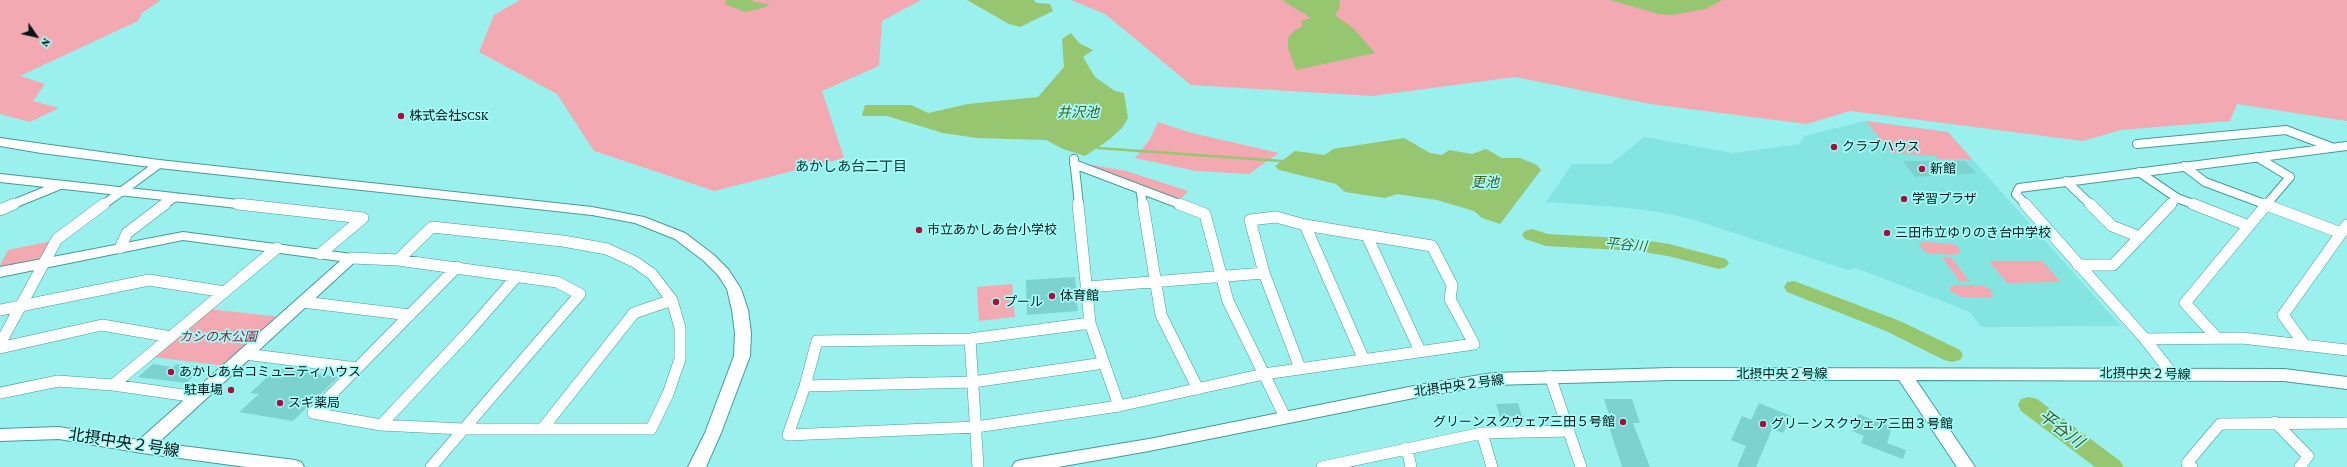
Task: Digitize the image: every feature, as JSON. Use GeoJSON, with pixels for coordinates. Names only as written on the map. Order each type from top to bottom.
{"type":"FeatureCollection","features":[{"type":"Feature","properties":{"kind":"street"},"geometry":{"type":"LineString","coordinates":[[2137,144],[2286,130],[2331,147]]}},
{"type":"Feature","properties":{"kind":"street"},"geometry":{"type":"LineString","coordinates":[[0,142],[159,164],[592,211],[639,220],[680,236],[709,258],[723,272],[734,289],[740,310],[743,333],[742,356],[713,433],[698,467]]}},
{"type":"Feature","properties":{"kind":"street"},"geometry":{"type":"LineString","coordinates":[[2173,375],[2145,339],[2016,194],[2019,188],[2347,146]]}},
{"type":"Feature","properties":{"kind":"street"},"geometry":{"type":"LineString","coordinates":[[2217,338],[2185,303],[2290,177],[2257,157]]}},
{"type":"Feature","properties":{"kind":"street"},"geometry":{"type":"LineString","coordinates":[[1120,406],[1090,323],[1088,287],[1074,161],[1140,189],[1205,214],[1223,276],[1228,301],[1285,417]]}},
{"type":"Feature","properties":{"kind":"street"},"geometry":{"type":"LineString","coordinates":[[0,344],[57,239],[159,164]]}},
{"type":"Feature","properties":{"kind":"street"},"geometry":{"type":"LineString","coordinates":[[2184,166],[2205,182],[2267,206],[2345,228],[2283,315],[2304,344]]}},
{"type":"Feature","properties":{"kind":"street"},"geometry":{"type":"LineString","coordinates":[[2139,172],[2177,198],[2249,226]]}},
{"type":"Feature","properties":{"kind":"street"},"geometry":{"type":"LineString","coordinates":[[0,178],[363,218],[320,254]]}},
{"type":"Feature","properties":{"kind":"street"},"geometry":{"type":"LineString","coordinates":[[2066,181],[2112,226],[2140,237]]}},
{"type":"Feature","properties":{"kind":"street"},"geometry":{"type":"LineString","coordinates":[[0,210],[62,184]]}},
{"type":"Feature","properties":{"kind":"street"},"geometry":{"type":"LineString","coordinates":[[1140,189],[1154,282],[1161,315],[1198,389]]}},
{"type":"Feature","properties":{"kind":"street"},"geometry":{"type":"LineString","coordinates":[[120,248],[127,233],[175,197]]}},
{"type":"Feature","properties":{"kind":"street"},"geometry":{"type":"LineString","coordinates":[[2078,265],[2113,265],[2177,198]]}},
{"type":"Feature","properties":{"kind":"street"},"geometry":{"type":"LineString","coordinates":[[1090,323],[970,339],[817,341],[805,386],[788,435],[976,427],[1120,406],[1264,374],[1474,344],[1450,299],[1452,285],[1432,246],[1304,225],[1276,217],[1250,220],[1264,273],[1300,368]]}},
{"type":"Feature","properties":{"kind":"street"},"geometry":{"type":"LineString","coordinates":[[1304,225],[1364,360]]}},
{"type":"Feature","properties":{"kind":"street"},"geometry":{"type":"LineString","coordinates":[[398,260],[432,227],[563,241],[607,249],[635,262],[652,274],[672,300],[680,328],[680,359],[668,394],[651,429],[462,429],[381,425],[313,413],[457,267]]}},
{"type":"Feature","properties":{"kind":"street"},"geometry":{"type":"LineString","coordinates":[[0,272],[183,236],[352,258],[398,260],[457,267],[557,282],[580,294],[462,429],[431,467]]}},
{"type":"Feature","properties":{"kind":"street"},"geometry":{"type":"LineString","coordinates":[[1367,236],[1420,351]]}},
{"type":"Feature","properties":{"kind":"street"},"geometry":{"type":"LineString","coordinates":[[113,385],[277,248]]}},
{"type":"Feature","properties":{"kind":"street"},"geometry":{"type":"LineString","coordinates":[[142,447],[352,258]]}},
{"type":"Feature","properties":{"kind":"street"},"geometry":{"type":"LineString","coordinates":[[1088,287],[1264,273]]}},
{"type":"Feature","properties":{"kind":"street"},"geometry":{"type":"LineString","coordinates":[[381,425],[470,330],[517,276]]}},
{"type":"Feature","properties":{"kind":"street"},"geometry":{"type":"LineString","coordinates":[[0,310],[149,280],[225,292]]}},
{"type":"Feature","properties":{"kind":"street"},"geometry":{"type":"LineString","coordinates":[[543,428],[634,313],[672,300]]}},
{"type":"Feature","properties":{"kind":"street"},"geometry":{"type":"LineString","coordinates":[[303,302],[410,315]]}},
{"type":"Feature","properties":{"kind":"street"},"geometry":{"type":"LineString","coordinates":[[0,348],[102,325],[171,337]]}},
{"type":"Feature","properties":{"kind":"street"},"geometry":{"type":"LineString","coordinates":[[2145,339],[2217,338],[2304,344],[2347,350]]}},
{"type":"Feature","properties":{"kind":"street"},"geometry":{"type":"LineString","coordinates":[[970,339],[978,467]]}},
{"type":"Feature","properties":{"kind":"street"},"geometry":{"type":"LineString","coordinates":[[245,354],[357,368]]}},
{"type":"Feature","properties":{"kind":"street"},"geometry":{"type":"LineString","coordinates":[[805,386],[973,382],[1104,363]]}},
{"type":"Feature","properties":{"kind":"street"},"geometry":{"type":"LineString","coordinates":[[1904,374],[1966,467]]}},
{"type":"Feature","properties":{"kind":"street","name":"北摂中央２号線"},"geometry":{"type":"LineString","coordinates":[[1021,467],[1149,446],[1285,417],[1424,390],[1493,379],[1550,376],[1904,374],[2173,375],[2284,376],[2347,383]]}},
{"type":"Feature","properties":{"kind":"street"},"geometry":{"type":"LineString","coordinates":[[1550,376],[1581,467]]}},
{"type":"Feature","properties":{"kind":"street"},"geometry":{"type":"LineString","coordinates":[[0,393],[58,381],[113,385],[197,397]]}},
{"type":"Feature","properties":{"kind":"street"},"geometry":{"type":"LineString","coordinates":[[2192,467],[2187,463],[2220,424],[2275,422],[2347,423]]}},
{"type":"Feature","properties":{"kind":"street"},"geometry":{"type":"LineString","coordinates":[[2275,422],[2308,456],[2300,467]]}},
{"type":"Feature","properties":{"kind":"street"},"geometry":{"type":"LineString","coordinates":[[1329,466],[1482,433],[1502,431],[1569,430]]}},
{"type":"Feature","properties":{"kind":"street","name":"北摂中央２号線"},"geometry":{"type":"LineString","coordinates":[[0,435],[59,433],[142,447],[295,467]]}},
{"type":"Feature","properties":{"kind":"street"},"geometry":{"type":"LineString","coordinates":[[1482,433],[1492,467]]}},
{"type":"Feature","properties":{"kind":"street"},"geometry":{"type":"LineString","coordinates":[[1408,448],[1411,467]]}},
{"type":"Feature","properties":{"kind":"shaded area","name":"三田市立ゆりのき台中学校"},"geometry":{"type":"Polygon","coordinates":[[[1865,121],[1948,132],[2121,326],[1981,327],[1970,312],[1856,268],[1847,270],[1695,220],[1660,212],[1619,207],[1546,202],[1572,164],[1611,164],[1644,137],[1733,153],[1800,144],[1804,136],[1865,121]]]}},
{"type":"Feature","properties":{"kind":"green space"},"geometry":{"type":"Polygon","coordinates":[[[0,0],[161,0],[142,13],[138,21],[20,76],[45,84],[33,101],[59,108],[30,122],[0,114],[0,0]]]}},
{"type":"Feature","properties":{"kind":"green space"},"geometry":{"type":"Polygon","coordinates":[[[520,0],[921,0],[882,21],[879,66],[822,91],[844,158],[714,191],[594,151],[557,94],[479,52],[494,15],[520,0]]]}},
{"type":"Feature","properties":{"kind":"green space"},"geometry":{"type":"Polygon","coordinates":[[[1071,0],[2347,0],[2347,121],[2237,104],[2230,121],[2121,130],[2083,141],[1850,111],[1807,124],[1650,104],[1515,77],[1372,96],[1191,85],[1105,14],[1071,0]]]}},
{"type":"Feature","properties":{"kind":"green space"},"geometry":{"type":"Polygon","coordinates":[[[1866,121],[1948,132],[1972,159],[1938,159],[1935,156],[1891,153],[1866,121]]]}},
{"type":"Feature","properties":{"kind":"green space"},"geometry":{"type":"Polygon","coordinates":[[[1158,122],[1192,133],[1279,153],[1249,174],[1196,171],[1135,158],[1150,139],[1158,122]]]}},
{"type":"Feature","properties":{"kind":"green space"},"geometry":{"type":"Polygon","coordinates":[[[1080,163],[1126,171],[1188,191],[1179,201],[1080,163]]]}},
{"type":"Feature","properties":{"kind":"green space"},"geometry":{"type":"Polygon","coordinates":[[[52,241],[45,263],[0,272],[0,265],[8,250],[52,241]]]}},
{"type":"Feature","properties":{"kind":"green space"},"geometry":{"type":"Polygon","coordinates":[[[1920,243],[1953,244],[1958,247],[1961,252],[1955,255],[1927,253],[1919,246],[1920,243]]]}},
{"type":"Feature","properties":{"kind":"green space"},"geometry":{"type":"Polygon","coordinates":[[[1942,257],[1951,257],[1970,282],[1960,282],[1942,257]]]}},
{"type":"Feature","properties":{"kind":"green space"},"geometry":{"type":"Polygon","coordinates":[[[1989,261],[2042,261],[2061,282],[2007,283],[1989,261]]]}},
{"type":"Feature","properties":{"kind":"green space","name":"プール"},"geometry":{"type":"Polygon","coordinates":[[[1012,284],[1015,317],[979,321],[977,287],[1012,284]]]}},
{"type":"Feature","properties":{"kind":"green space"},"geometry":{"type":"Polygon","coordinates":[[[1953,285],[1981,285],[1991,290],[1994,296],[1987,298],[1962,297],[1950,291],[1950,287],[1953,285]]]}},
{"type":"Feature","properties":{"kind":"green space","name":"カシの木公園"},"geometry":{"type":"Polygon","coordinates":[[[209,309],[281,317],[226,366],[152,357],[209,309]]]}},
{"type":"Feature","properties":{"kind":"water"},"geometry":{"type":"Polygon","coordinates":[[[726,0],[751,0],[770,4],[766,7],[745,12],[725,4],[726,0]]]}},
{"type":"Feature","properties":{"kind":"water"},"geometry":{"type":"Polygon","coordinates":[[[967,0],[1034,0],[1036,3],[1050,4],[1053,11],[1020,27],[1009,24],[967,0]]]}},
{"type":"Feature","properties":{"kind":"water"},"geometry":{"type":"Polygon","coordinates":[[[1339,0],[1340,8],[1335,15],[1354,29],[1375,53],[1296,70],[1288,48],[1288,38],[1294,31],[1303,26],[1301,21],[1311,18],[1283,1],[1339,0]]]}},
{"type":"Feature","properties":{"kind":"water"},"geometry":{"type":"Polygon","coordinates":[[[1610,0],[1722,0],[1706,9],[1672,15],[1658,14],[1610,0]]]}},
{"type":"Feature","properties":{"kind":"water","name":"井沢池"},"geometry":{"type":"Polygon","coordinates":[[[1071,33],[1079,43],[1093,50],[1083,57],[1095,77],[1115,91],[1124,93],[1128,118],[1122,128],[1110,139],[1085,156],[1063,149],[1046,140],[977,138],[943,133],[887,116],[862,116],[865,105],[911,105],[928,113],[968,104],[1038,97],[1064,67],[1062,39],[1071,33]]]}},
{"type":"Feature","properties":{"kind":"water","name":"更池"},"geometry":{"type":"Polygon","coordinates":[[[1404,138],[1430,153],[1442,155],[1449,150],[1472,154],[1486,149],[1502,158],[1520,158],[1537,165],[1541,170],[1500,224],[1482,218],[1474,211],[1437,200],[1397,194],[1385,198],[1345,192],[1336,184],[1279,170],[1275,166],[1295,151],[1325,155],[1333,149],[1404,138]]]}},
{"type":"Feature","properties":{"kind":"building"},"geometry":{"type":"Polygon","coordinates":[[[1903,161],[1965,161],[1976,173],[1915,177],[1903,161]]]}},
{"type":"Feature","properties":{"kind":"building","name":"体育館"},"geometry":{"type":"Polygon","coordinates":[[[1075,277],[1078,311],[1027,315],[1026,280],[1075,277]]]}},
{"type":"Feature","properties":{"kind":"building","name":"あかしあ台コミュニティハウス"},"geometry":{"type":"Polygon","coordinates":[[[153,364],[173,367],[176,364],[203,368],[186,383],[138,377],[153,364]]]}},
{"type":"Feature","properties":{"kind":"building","name":"スギ薬局"},"geometry":{"type":"Polygon","coordinates":[[[277,368],[338,377],[293,421],[239,412],[259,394],[250,393],[277,368]]]}},
{"type":"Feature","properties":{"kind":"building","name":"グリーンスクウェア三田５号館"},"geometry":{"type":"Polygon","coordinates":[[[1604,399],[1632,399],[1640,423],[1633,423],[1650,467],[1622,467],[1607,421],[1611,421],[1604,399]]]}},
{"type":"Feature","properties":{"kind":"building"},"geometry":{"type":"Polygon","coordinates":[[[1518,403],[1524,423],[1502,423],[1496,404],[1518,403]]]}},
{"type":"Feature","properties":{"kind":"building","name":"グリーンスクウェア三田３号館"},"geometry":{"type":"Polygon","coordinates":[[[1759,403],[1791,416],[1783,433],[1772,429],[1756,467],[1737,467],[1746,446],[1731,440],[1742,416],[1751,420],[1759,403]]]}},
{"type":"Feature","properties":{"kind":"building"},"geometry":{"type":"Polygon","coordinates":[[[1858,414],[1892,427],[1887,443],[1906,450],[1903,459],[1861,443],[1864,436],[1852,431],[1858,414]]]}},
{"type":"Feature","properties":{"kind":"waterway"},"geometry":{"type":"LineString","coordinates":[[1098,148],[1282,161]]}},
{"type":"Feature","properties":{"kind":"waterway","name":"平谷川"},"geometry":{"type":"LineString","coordinates":[[1532,235],[1546,240],[1637,245],[1669,250],[1719,263]]}},
{"type":"Feature","properties":{"kind":"waterway","name":"平谷川"},"geometry":{"type":"LineString","coordinates":[[1794,287],[1893,326],[1952,355]]}},
{"type":"Feature","properties":{"kind":"waterway","name":"平谷川"},"geometry":{"type":"LineString","coordinates":[[2029,405],[2112,467]]}},
{"type":"Feature","properties":{"kind":"place","name":"株式会社SCSK"},"geometry":{"type":"Point","coordinates":[401,116]}},
{"type":"Feature","properties":{"kind":"place","name":"クラブハウス"},"geometry":{"type":"Point","coordinates":[1834,147]}},
{"type":"Feature","properties":{"kind":"place","name":"新館"},"geometry":{"type":"Point","coordinates":[1922,169]}},
{"type":"Feature","properties":{"kind":"place","name":"学習プラザ"},"geometry":{"type":"Point","coordinates":[1904,199]}},
{"type":"Feature","properties":{"kind":"place","name":"市立あかしあ台小学校"},"geometry":{"type":"Point","coordinates":[919,230]}},
{"type":"Feature","properties":{"kind":"place","name":"三田市立ゆりのき台中学校"},"geometry":{"type":"Point","coordinates":[1887,233]}},
{"type":"Feature","properties":{"kind":"place","name":"体育館"},"geometry":{"type":"Point","coordinates":[1052,296]}},
{"type":"Feature","properties":{"kind":"place","name":"プール"},"geometry":{"type":"Point","coordinates":[996,302]}},
{"type":"Feature","properties":{"kind":"place","name":"あかしあ台コミュニティハウス"},"geometry":{"type":"Point","coordinates":[171,372]}},
{"type":"Feature","properties":{"kind":"place","name":"駐車場"},"geometry":{"type":"Point","coordinates":[231,390]}},
{"type":"Feature","properties":{"kind":"place","name":"スギ薬局"},"geometry":{"type":"Point","coordinates":[280,403]}},
{"type":"Feature","properties":{"kind":"place","name":"グリーンスクウェア三田５号館"},"geometry":{"type":"Point","coordinates":[1623,422]}},
{"type":"Feature","properties":{"kind":"place","name":"グリーンスクウェア三田３号館"},"geometry":{"type":"Point","coordinates":[1763,424]}},
{"type":"Feature","properties":{"kind":"district","name":"あかしあ台二丁目"},"geometry":{"type":"Point","coordinates":[851,167]}}]}
